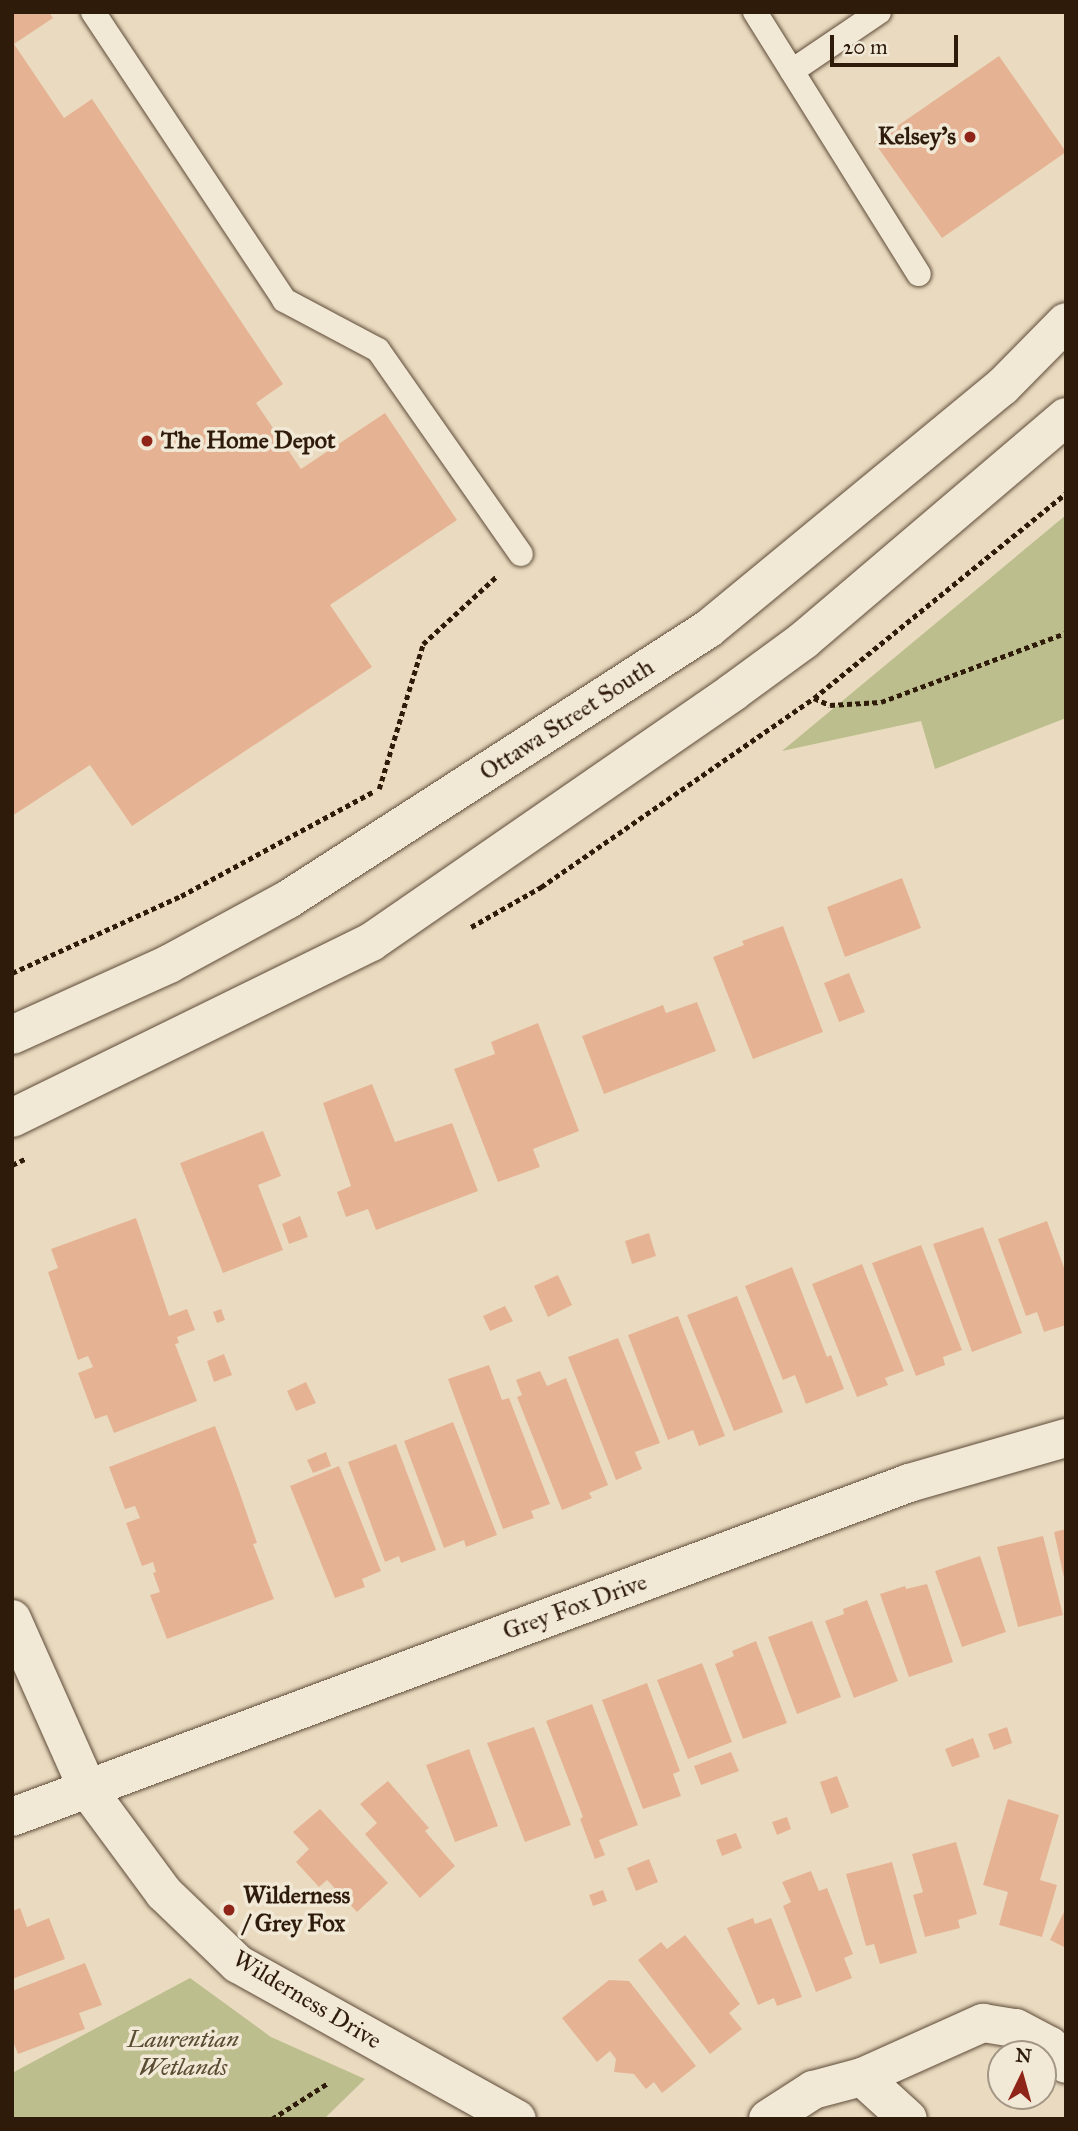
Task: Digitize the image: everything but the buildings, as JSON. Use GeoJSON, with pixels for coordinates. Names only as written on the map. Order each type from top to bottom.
{"type":"FeatureCollection","features":[{"type":"Feature","properties":{"kind":"main road","name":"Ottawa Street South"},"geometry":{"type":"LineString","coordinates":[[12,1035],[169,964],[287,900],[708,629],[1002,387],[1066,322]]}},
{"type":"Feature","properties":{"kind":"main road"},"geometry":{"type":"LineString","coordinates":[[12,1118],[371,942],[722,700],[804,640],[1066,417]]}},
{"type":"Feature","properties":{"kind":"main road","name":"Grey Fox Drive"},"geometry":{"type":"LineString","coordinates":[[12,1817],[909,1483],[1066,1438]]}},
{"type":"Feature","properties":{"kind":"main road","name":"Wilderness Drive"},"geometry":{"type":"LineString","coordinates":[[12,1619],[88,1790],[164,1893],[238,1964],[517,2119]]}},
{"type":"Feature","properties":{"kind":"main road"},"geometry":{"type":"LineString","coordinates":[[768,2119],[813,2090],[862,2077],[983,2023],[1016,2028],[1050,2046],[1066,2064]]}},
{"type":"Feature","properties":{"kind":"main road"},"geometry":{"type":"LineString","coordinates":[[862,2077],[908,2119]]}},
{"type":"Feature","properties":{"kind":"lane"},"geometry":{"type":"LineString","coordinates":[[93,12],[284,300],[378,350],[521,554]]}},
{"type":"Feature","properties":{"kind":"lane"},"geometry":{"type":"LineString","coordinates":[[755,12],[919,274]]}},
{"type":"Feature","properties":{"kind":"lane"},"geometry":{"type":"LineString","coordinates":[[792,71],[879,12]]}},
{"type":"Feature","properties":{"kind":"path"},"geometry":{"type":"LineString","coordinates":[[379,789],[423,645],[521,554]]}},
{"type":"Feature","properties":{"kind":"path"},"geometry":{"type":"LineString","coordinates":[[814,698],[830,705],[881,702],[1066,633]]}},
{"type":"Feature","properties":{"kind":"path"},"geometry":{"type":"LineString","coordinates":[[12,973],[181,896],[391,782]]}},
{"type":"Feature","properties":{"kind":"path"},"geometry":{"type":"LineString","coordinates":[[272,2119],[328,2083]]}},
{"type":"Feature","properties":{"kind":"green space"},"geometry":{"type":"Polygon","coordinates":[[[1066,515],[1066,718],[935,769],[921,721],[782,751],[1066,515]]]}},
{"type":"Feature","properties":{"kind":"green space","name":"Laurentian Wetlands"},"geometry":{"type":"Polygon","coordinates":[[[190,1978],[271,2037],[365,2079],[324,2119],[12,2119],[12,2073],[190,1978]]]}},
{"type":"Feature","properties":{"kind":"place","name":"Kelsey's"},"geometry":{"type":"Point","coordinates":[970,137]}},
{"type":"Feature","properties":{"kind":"place","name":"The Home Depot"},"geometry":{"type":"Point","coordinates":[147,441]}},
{"type":"Feature","properties":{"kind":"place","name":"Wilderness / Grey Fox"},"geometry":{"type":"Point","coordinates":[229,1910]}}]}
